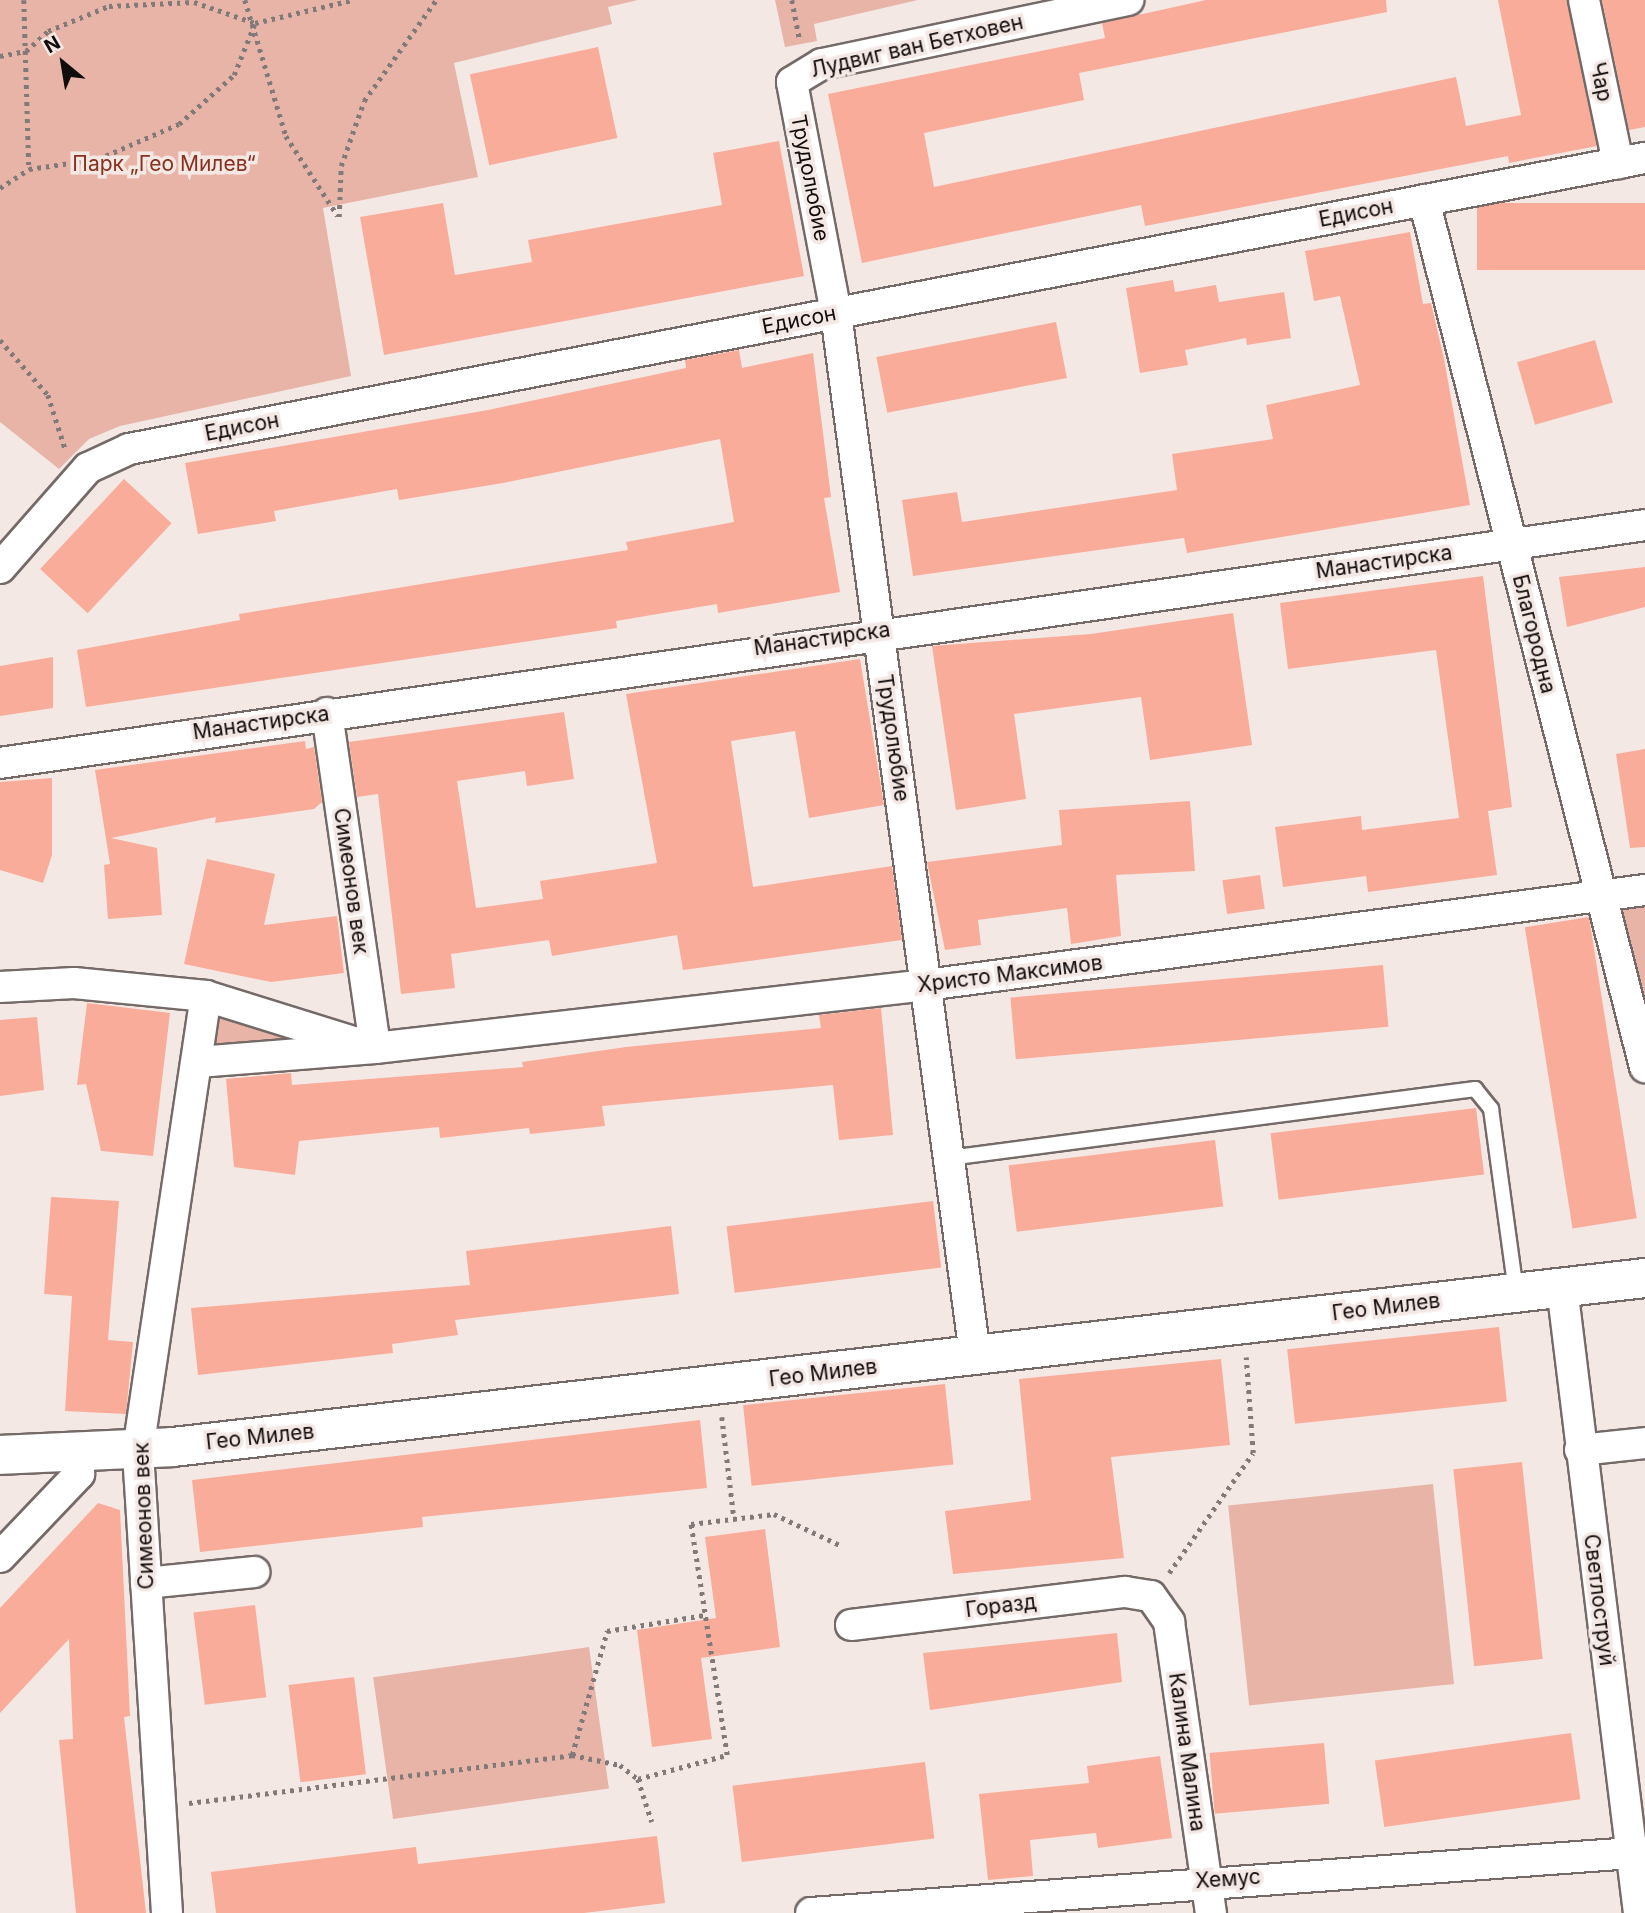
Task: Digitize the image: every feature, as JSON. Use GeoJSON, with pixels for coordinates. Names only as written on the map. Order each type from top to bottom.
{"type":"FeatureCollection","features":[{"type":"Feature","properties":{"kind":"street","name":"Лудвиг ван Бетховен"},"geometry":{"type":"LineString","coordinates":[[799,75],[1128,0]]}},
{"type":"Feature","properties":{"kind":"street","name":"Чар"},"geometry":{"type":"LineString","coordinates":[[1584,0],[1631,160]]}},
{"type":"Feature","properties":{"kind":"street","name":"Трудолюбие"},"geometry":{"type":"LineString","coordinates":[[799,75],[836,313],[975,1355]]}},
{"type":"Feature","properties":{"kind":"street","name":"Едисон"},"geometry":{"type":"LineString","coordinates":[[0,568],[76,482],[102,459],[129,449],[1631,160]]}},
{"type":"Feature","properties":{"kind":"street","name":"Благородна"},"geometry":{"type":"LineString","coordinates":[[1423,201],[1645,1067]]}},
{"type":"Feature","properties":{"kind":"street","name":"Манастирска"},"geometry":{"type":"LineString","coordinates":[[0,762],[879,631],[1645,525]]}},
{"type":"Feature","properties":{"kind":"street","name":"Симеонов век"},"geometry":{"type":"LineString","coordinates":[[327,713],[374,1048]]}},
{"type":"Feature","properties":{"kind":"street","name":"Христо Максимов"},"geometry":{"type":"LineString","coordinates":[[198,1062],[374,1048],[926,985],[1645,890]]}},
{"type":"Feature","properties":{"kind":"street","name":"Христо Максимов"},"geometry":{"type":"LineString","coordinates":[[0,986],[74,983],[206,996],[374,1048]]}},
{"type":"Feature","properties":{"kind":"street","name":"Симеонов век"},"geometry":{"type":"LineString","coordinates":[[167,1913],[138,1450],[206,996]]}},
{"type":"Feature","properties":{"kind":"street","name":"Гео Милев"},"geometry":{"type":"LineString","coordinates":[[0,1455],[138,1450],[1645,1278]]}},
{"type":"Feature","properties":{"kind":"street","name":"Светлоструй"},"geometry":{"type":"LineString","coordinates":[[1562,1287],[1580,1450],[1637,1852],[1639,1913]]}},
{"type":"Feature","properties":{"kind":"street"},"geometry":{"type":"LineString","coordinates":[[1580,1450],[1645,1443]]}},
{"type":"Feature","properties":{"kind":"street"},"geometry":{"type":"LineString","coordinates":[[0,1557],[79,1474],[79,1453]]}},
{"type":"Feature","properties":{"kind":"street"},"geometry":{"type":"LineString","coordinates":[[146,1583],[254,1572]]}},
{"type":"Feature","properties":{"kind":"street","name":"Горазд"},"geometry":{"type":"LineString","coordinates":[[851,1625],[1125,1592],[1151,1596]]}},
{"type":"Feature","properties":{"kind":"street","name":"Калина Малина"},"geometry":{"type":"LineString","coordinates":[[1151,1596],[1169,1622],[1204,1881],[1211,1913]]}},
{"type":"Feature","properties":{"kind":"street","name":"Хемус"},"geometry":{"type":"LineString","coordinates":[[811,1913],[1204,1881],[1637,1852]]}},
{"type":"Feature","properties":{"kind":"lane"},"geometry":{"type":"LineString","coordinates":[[949,1158],[1475,1089],[1491,1110],[1516,1292]]}},
{"type":"Feature","properties":{"kind":"path"},"geometry":{"type":"LineString","coordinates":[[24,0],[29,169]]}},
{"type":"Feature","properties":{"kind":"path"},"geometry":{"type":"LineString","coordinates":[[245,0],[255,23],[286,135],[339,217],[341,166],[364,101],[436,0]]}},
{"type":"Feature","properties":{"kind":"path"},"geometry":{"type":"LineString","coordinates":[[0,56],[26,51],[67,22],[134,3],[194,2],[255,23],[352,0]]}},
{"type":"Feature","properties":{"kind":"path"},"geometry":{"type":"LineString","coordinates":[[792,0],[799,75]]}},
{"type":"Feature","properties":{"kind":"path"},"geometry":{"type":"LineString","coordinates":[[0,188],[29,169],[97,159],[179,124],[234,75],[255,23]]}},
{"type":"Feature","properties":{"kind":"path"},"geometry":{"type":"LineString","coordinates":[[0,340],[48,395],[76,482]]}},
{"type":"Feature","properties":{"kind":"path"},"geometry":{"type":"LineString","coordinates":[[1151,1596],[1253,1453],[1246,1345]]}},
{"type":"Feature","properties":{"kind":"path"},"geometry":{"type":"LineString","coordinates":[[721,1405],[734,1518]]}},
{"type":"Feature","properties":{"kind":"path"},"geometry":{"type":"LineString","coordinates":[[638,1779],[727,1755],[691,1524],[774,1514],[842,1546]]}},
{"type":"Feature","properties":{"kind":"path"},"geometry":{"type":"LineString","coordinates":[[572,1755],[607,1630],[705,1615]]}},
{"type":"Feature","properties":{"kind":"path"},"geometry":{"type":"LineString","coordinates":[[160,1807],[572,1755],[620,1765],[638,1779],[652,1822]]}},
{"type":"Feature","properties":{"kind":"green space","name":"Парк „Гео Милев“"},"geometry":{"type":"Polygon","coordinates":[[[0,0],[638,0],[608,7],[612,24],[454,63],[478,177],[323,208],[351,376],[120,426],[89,439],[59,469],[0,422],[0,0]]]}},
{"type":"Feature","properties":{"kind":"green space"},"geometry":{"type":"Polygon","coordinates":[[[775,0],[918,0],[814,24],[817,41],[785,47],[775,0]]]}},
{"type":"Feature","properties":{"kind":"green space"},"geometry":{"type":"Polygon","coordinates":[[[1645,890],[1645,1025],[1601,896],[1645,890]]]}},
{"type":"Feature","properties":{"kind":"green space"},"geometry":{"type":"Polygon","coordinates":[[[206,996],[375,1048],[198,1062],[206,996]]]}},
{"type":"Feature","properties":{"kind":"green space"},"geometry":{"type":"Polygon","coordinates":[[[1433,1484],[1454,1684],[1249,1705],[1228,1506],[1433,1484]]]}},
{"type":"Feature","properties":{"kind":"green space"},"geometry":{"type":"Polygon","coordinates":[[[589,1647],[609,1789],[393,1819],[373,1677],[589,1647]]]}},
{"type":"Feature","properties":{"kind":"building"},"geometry":{"type":"Polygon","coordinates":[[[1206,0],[1386,0],[1387,12],[1079,73],[1084,100],[924,133],[934,187],[1456,77],[1466,126],[1521,115],[1498,0],[1567,0],[1597,146],[1509,163],[1508,156],[1145,226],[1141,205],[862,263],[828,94],[1105,38],[1102,23],[1206,0]]]}},
{"type":"Feature","properties":{"kind":"building"},"geometry":{"type":"Polygon","coordinates":[[[1602,0],[1645,0],[1645,127],[1629,130],[1602,0]]]}},
{"type":"Feature","properties":{"kind":"building"},"geometry":{"type":"Polygon","coordinates":[[[598,47],[617,138],[489,165],[470,74],[598,47]]]}},
{"type":"Feature","properties":{"kind":"building"},"geometry":{"type":"Polygon","coordinates":[[[779,141],[804,276],[384,355],[360,217],[443,203],[455,275],[532,262],[528,240],[722,205],[713,153],[779,141]]]}},
{"type":"Feature","properties":{"kind":"building"},"geometry":{"type":"Polygon","coordinates":[[[1477,203],[1645,203],[1645,270],[1477,270],[1477,203]]]}},
{"type":"Feature","properties":{"kind":"building"},"geometry":{"type":"Polygon","coordinates":[[[1410,232],[1423,304],[1431,303],[1444,359],[1470,505],[1187,553],[1184,538],[913,576],[902,500],[957,492],[962,522],[1177,490],[1172,454],[1273,439],[1266,405],[1360,385],[1340,296],[1314,301],[1305,251],[1410,232]]]}},
{"type":"Feature","properties":{"kind":"building"},"geometry":{"type":"Polygon","coordinates":[[[1173,280],[1175,292],[1216,285],[1219,302],[1284,292],[1291,338],[1247,345],[1246,338],[1185,350],[1188,365],[1140,373],[1126,288],[1173,280]]]}},
{"type":"Feature","properties":{"kind":"building"},"geometry":{"type":"Polygon","coordinates":[[[1056,322],[1067,378],[887,413],[876,357],[1056,322]]]}},
{"type":"Feature","properties":{"kind":"building"},"geometry":{"type":"Polygon","coordinates":[[[1595,340],[1613,402],[1535,425],[1517,362],[1595,340]]]}},
{"type":"Feature","properties":{"kind":"building"},"geometry":{"type":"Polygon","coordinates":[[[739,350],[742,368],[813,353],[831,497],[824,498],[840,592],[718,613],[717,604],[616,621],[617,628],[86,707],[77,650],[240,620],[239,614],[628,550],[626,542],[734,522],[720,439],[503,483],[399,500],[397,489],[274,511],[276,521],[198,534],[185,463],[488,410],[686,368],[685,360],[739,350]]]}},
{"type":"Feature","properties":{"kind":"building"},"geometry":{"type":"Polygon","coordinates":[[[124,479],[172,523],[88,613],[40,569],[124,479]]]}},
{"type":"Feature","properties":{"kind":"building"},"geometry":{"type":"Polygon","coordinates":[[[1645,567],[1645,607],[1567,627],[1559,577],[1645,567]]]}},
{"type":"Feature","properties":{"kind":"building"},"geometry":{"type":"Polygon","coordinates":[[[1483,576],[1512,807],[1488,811],[1497,875],[1368,892],[1366,876],[1283,887],[1275,827],[1361,816],[1362,830],[1459,818],[1436,650],[1288,669],[1280,603],[1483,576]]]}},
{"type":"Feature","properties":{"kind":"building"},"geometry":{"type":"Polygon","coordinates":[[[1233,613],[1252,745],[1150,760],[1141,697],[1014,714],[1026,799],[956,810],[932,646],[1091,634],[1233,613]]]}},
{"type":"Feature","properties":{"kind":"building"},"geometry":{"type":"Polygon","coordinates":[[[53,657],[53,708],[0,716],[0,666],[53,657]]]}},
{"type":"Feature","properties":{"kind":"building"},"geometry":{"type":"Polygon","coordinates":[[[860,659],[884,805],[809,818],[795,731],[731,741],[753,887],[892,866],[902,940],[683,970],[677,935],[552,956],[549,940],[451,954],[455,988],[401,994],[378,794],[357,797],[349,742],[564,712],[574,779],[527,786],[525,771],[457,781],[476,908],[543,899],[540,881],[657,863],[626,694],[860,659]]]}},
{"type":"Feature","properties":{"kind":"building"},"geometry":{"type":"Polygon","coordinates":[[[305,741],[306,749],[314,747],[322,802],[314,809],[215,823],[216,817],[111,838],[157,848],[162,915],[108,919],[104,865],[110,864],[95,770],[305,741]]]}},
{"type":"Feature","properties":{"kind":"building"},"geometry":{"type":"Polygon","coordinates":[[[1645,749],[1645,847],[1630,848],[1616,754],[1645,749]]]}},
{"type":"Feature","properties":{"kind":"building"},"geometry":{"type":"Polygon","coordinates":[[[52,778],[52,855],[43,883],[0,870],[0,782],[52,778]]]}},
{"type":"Feature","properties":{"kind":"building"},"geometry":{"type":"Polygon","coordinates":[[[1190,801],[1195,871],[1116,875],[1121,936],[1071,944],[1067,908],[978,920],[981,945],[945,950],[927,862],[1062,845],[1059,810],[1190,801]]]}},
{"type":"Feature","properties":{"kind":"building"},"geometry":{"type":"Polygon","coordinates":[[[207,859],[275,874],[264,925],[337,916],[344,973],[271,982],[184,964],[207,859]]]}},
{"type":"Feature","properties":{"kind":"building"},"geometry":{"type":"Polygon","coordinates":[[[1260,875],[1265,909],[1227,914],[1222,880],[1260,875]]]}},
{"type":"Feature","properties":{"kind":"building"},"geometry":{"type":"Polygon","coordinates":[[[1589,917],[1637,1218],[1573,1228],[1525,927],[1589,917]]]}},
{"type":"Feature","properties":{"kind":"building"},"geometry":{"type":"Polygon","coordinates":[[[1383,965],[1388,1027],[1016,1059],[1010,998],[1383,965]]]}},
{"type":"Feature","properties":{"kind":"building"},"geometry":{"type":"Polygon","coordinates":[[[87,1003],[170,1013],[153,1156],[101,1151],[86,1084],[77,1085],[87,1003]]]}},
{"type":"Feature","properties":{"kind":"building"},"geometry":{"type":"Polygon","coordinates":[[[881,1008],[893,1135],[839,1140],[833,1085],[602,1106],[605,1126],[530,1134],[529,1128],[440,1138],[439,1127],[299,1141],[295,1175],[234,1167],[226,1079],[291,1073],[292,1085],[523,1067],[522,1062],[626,1047],[821,1028],[819,1015],[881,1008]]]}},
{"type":"Feature","properties":{"kind":"building"},"geometry":{"type":"Polygon","coordinates":[[[37,1017],[44,1090],[0,1096],[0,1020],[37,1017]]]}},
{"type":"Feature","properties":{"kind":"building"},"geometry":{"type":"Polygon","coordinates":[[[1476,1108],[1484,1175],[1279,1200],[1271,1133],[1476,1108]]]}},
{"type":"Feature","properties":{"kind":"building"},"geometry":{"type":"Polygon","coordinates":[[[1215,1140],[1223,1207],[1017,1232],[1009,1165],[1215,1140]]]}},
{"type":"Feature","properties":{"kind":"building"},"geometry":{"type":"Polygon","coordinates":[[[51,1197],[119,1201],[108,1340],[133,1342],[126,1414],[65,1411],[72,1296],[44,1294],[51,1197]]]}},
{"type":"Feature","properties":{"kind":"building"},"geometry":{"type":"Polygon","coordinates":[[[933,1201],[941,1268],[735,1293],[727,1226],[933,1201]]]}},
{"type":"Feature","properties":{"kind":"building"},"geometry":{"type":"Polygon","coordinates":[[[671,1226],[679,1294],[455,1320],[458,1335],[392,1344],[393,1353],[198,1375],[191,1308],[470,1285],[466,1251],[671,1226]]]}},
{"type":"Feature","properties":{"kind":"building"},"geometry":{"type":"Polygon","coordinates":[[[1499,1327],[1507,1402],[1295,1424],[1287,1349],[1499,1327]]]}},
{"type":"Feature","properties":{"kind":"building"},"geometry":{"type":"Polygon","coordinates":[[[1221,1359],[1230,1445],[1111,1457],[1124,1558],[953,1574],[945,1511],[1031,1500],[1019,1379],[1221,1359]]]}},
{"type":"Feature","properties":{"kind":"building"},"geometry":{"type":"Polygon","coordinates":[[[945,1384],[953,1465],[752,1486],[743,1405],[945,1384]]]}},
{"type":"Feature","properties":{"kind":"building"},"geometry":{"type":"Polygon","coordinates":[[[700,1420],[707,1488],[422,1517],[423,1527],[200,1552],[192,1480],[700,1420]]]}},
{"type":"Feature","properties":{"kind":"building"},"geometry":{"type":"Polygon","coordinates":[[[1522,1462],[1543,1659],[1474,1666],[1453,1469],[1522,1462]]]}},
{"type":"Feature","properties":{"kind":"building"},"geometry":{"type":"Polygon","coordinates":[[[98,1503],[120,1510],[130,1716],[124,1717],[146,1913],[76,1913],[59,1740],[73,1739],[69,1639],[0,1713],[0,1608],[98,1503]]]}},
{"type":"Feature","properties":{"kind":"building"},"geometry":{"type":"Polygon","coordinates":[[[765,1529],[780,1647],[701,1658],[712,1739],[652,1747],[637,1630],[716,1618],[705,1537],[765,1529]]]}},
{"type":"Feature","properties":{"kind":"building"},"geometry":{"type":"Polygon","coordinates":[[[255,1605],[266,1697],[205,1705],[193,1613],[255,1605]]]}},
{"type":"Feature","properties":{"kind":"building"},"geometry":{"type":"Polygon","coordinates":[[[1117,1633],[1122,1682],[930,1710],[923,1653],[1117,1633]]]}},
{"type":"Feature","properties":{"kind":"building"},"geometry":{"type":"Polygon","coordinates":[[[354,1677],[366,1774],[300,1782],[288,1685],[354,1677]]]}},
{"type":"Feature","properties":{"kind":"building"},"geometry":{"type":"Polygon","coordinates":[[[1571,1733],[1580,1799],[1384,1827],[1375,1761],[1571,1733]]]}},
{"type":"Feature","properties":{"kind":"building"},"geometry":{"type":"Polygon","coordinates":[[[1324,1743],[1329,1804],[1215,1814],[1209,1753],[1324,1743]]]}},
{"type":"Feature","properties":{"kind":"building"},"geometry":{"type":"Polygon","coordinates":[[[1160,1756],[1172,1838],[1098,1848],[1096,1833],[1030,1840],[1033,1876],[988,1880],[979,1794],[1089,1783],[1087,1766],[1160,1756]]]}},
{"type":"Feature","properties":{"kind":"building"},"geometry":{"type":"Polygon","coordinates":[[[925,1762],[934,1838],[742,1862],[732,1786],[925,1762]]]}},
{"type":"Feature","properties":{"kind":"building"},"geometry":{"type":"Polygon","coordinates":[[[657,1836],[665,1903],[584,1913],[216,1913],[211,1872],[416,1847],[418,1864],[657,1836]]]}}]}
